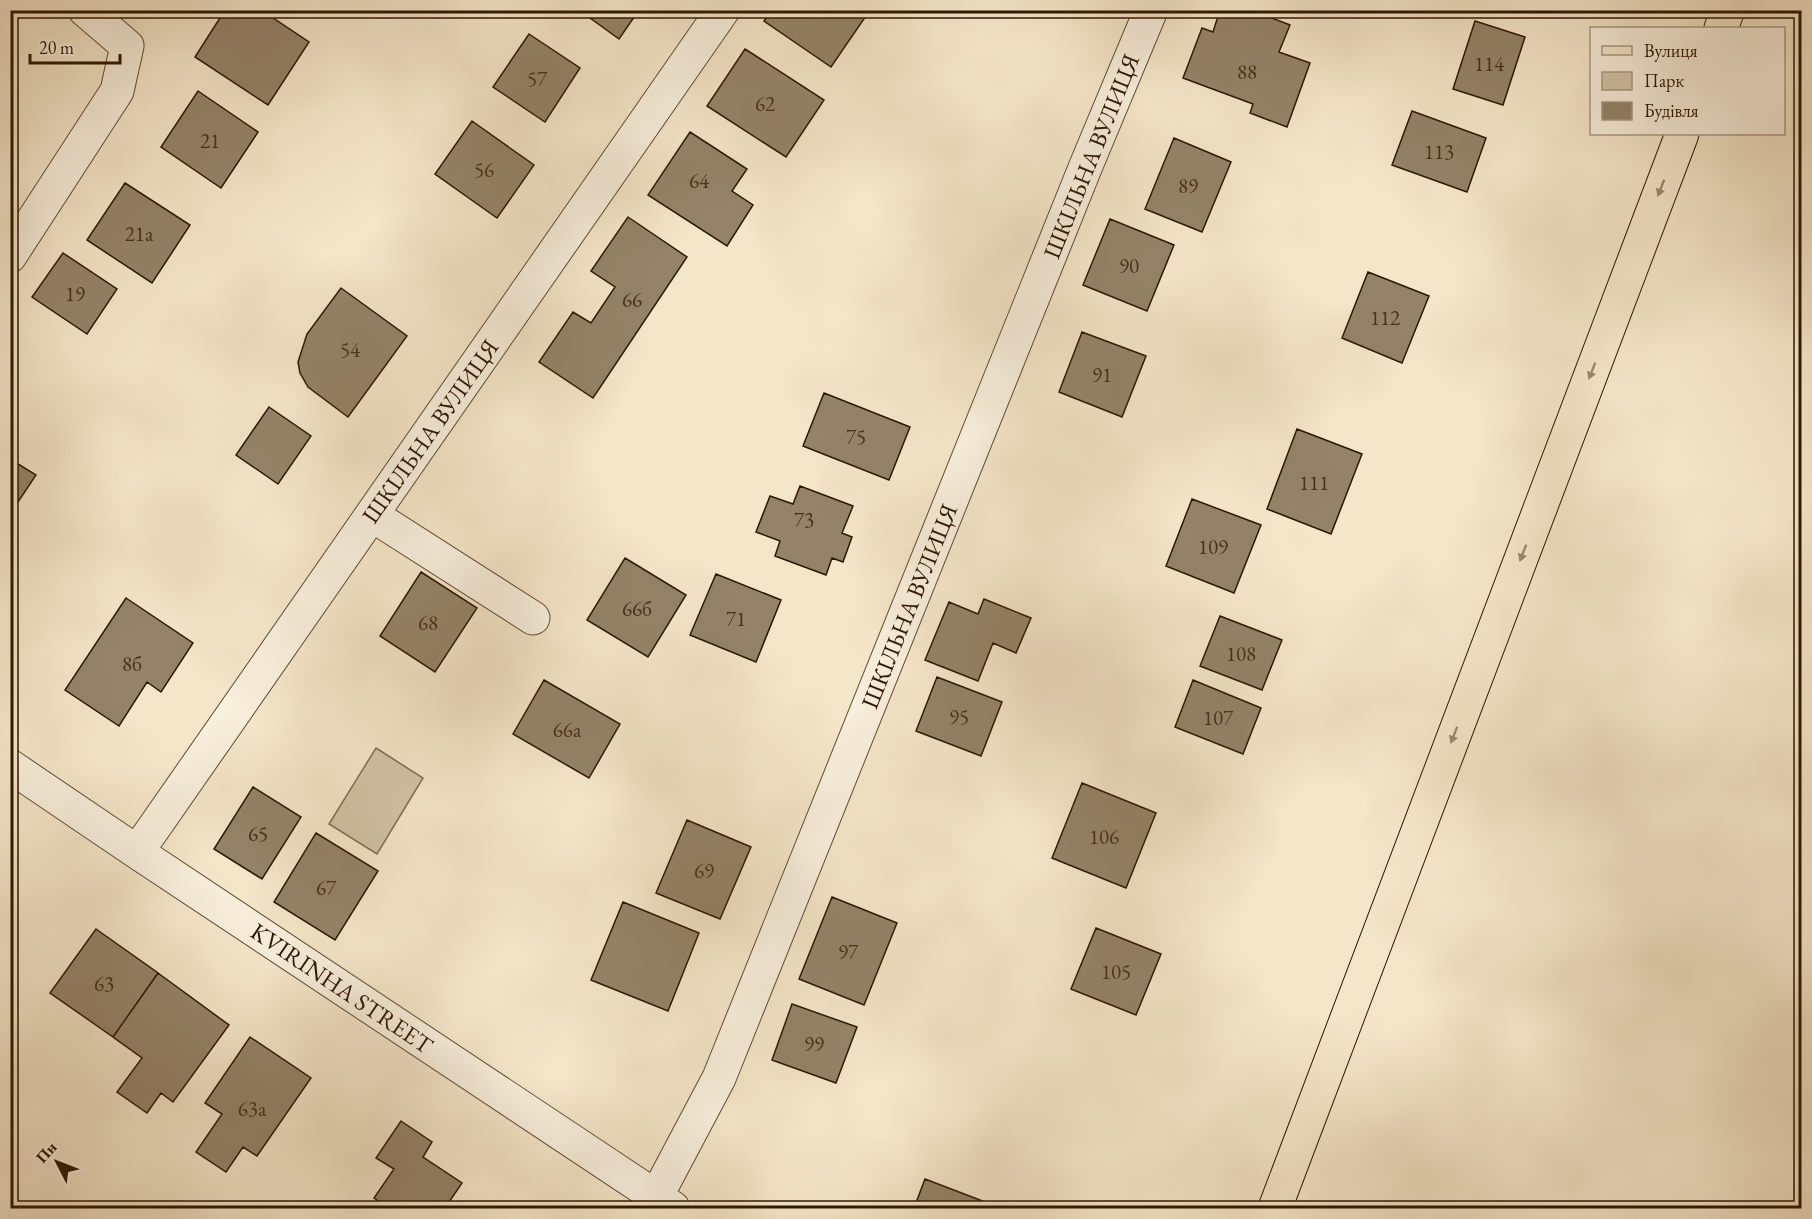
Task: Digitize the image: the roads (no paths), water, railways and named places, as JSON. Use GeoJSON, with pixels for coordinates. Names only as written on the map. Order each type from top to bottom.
{"type":"FeatureCollection","features":[{"type":"Feature","properties":{"kind":"main road"},"geometry":{"type":"LineString","coordinates":[[1721,27],[1728,10]]}},
{"type":"Feature","properties":{"kind":"main road"},"geometry":{"type":"LineString","coordinates":[[1275,1209],[1682,135]]}},
{"type":"Feature","properties":{"kind":"street"},"geometry":{"type":"LineString","coordinates":[[10,256],[117,91],[126,46],[86,10]]}},
{"type":"Feature","properties":{"kind":"street","name":"ШКІЛЬНА ВУЛИЦЯ"},"geometry":{"type":"LineString","coordinates":[[138,852],[723,10]]}},
{"type":"Feature","properties":{"kind":"street","name":"ШКІЛЬНА ВУЛИЦЯ"},"geometry":{"type":"LineString","coordinates":[[665,1203],[719,1078],[1071,202],[1151,10]]}},
{"type":"Feature","properties":{"kind":"street"},"geometry":{"type":"LineString","coordinates":[[372,515],[533,618]]}},
{"type":"Feature","properties":{"kind":"street","name":"KVIRINHA STREET"},"geometry":{"type":"LineString","coordinates":[[10,766],[665,1203]]}}]}
